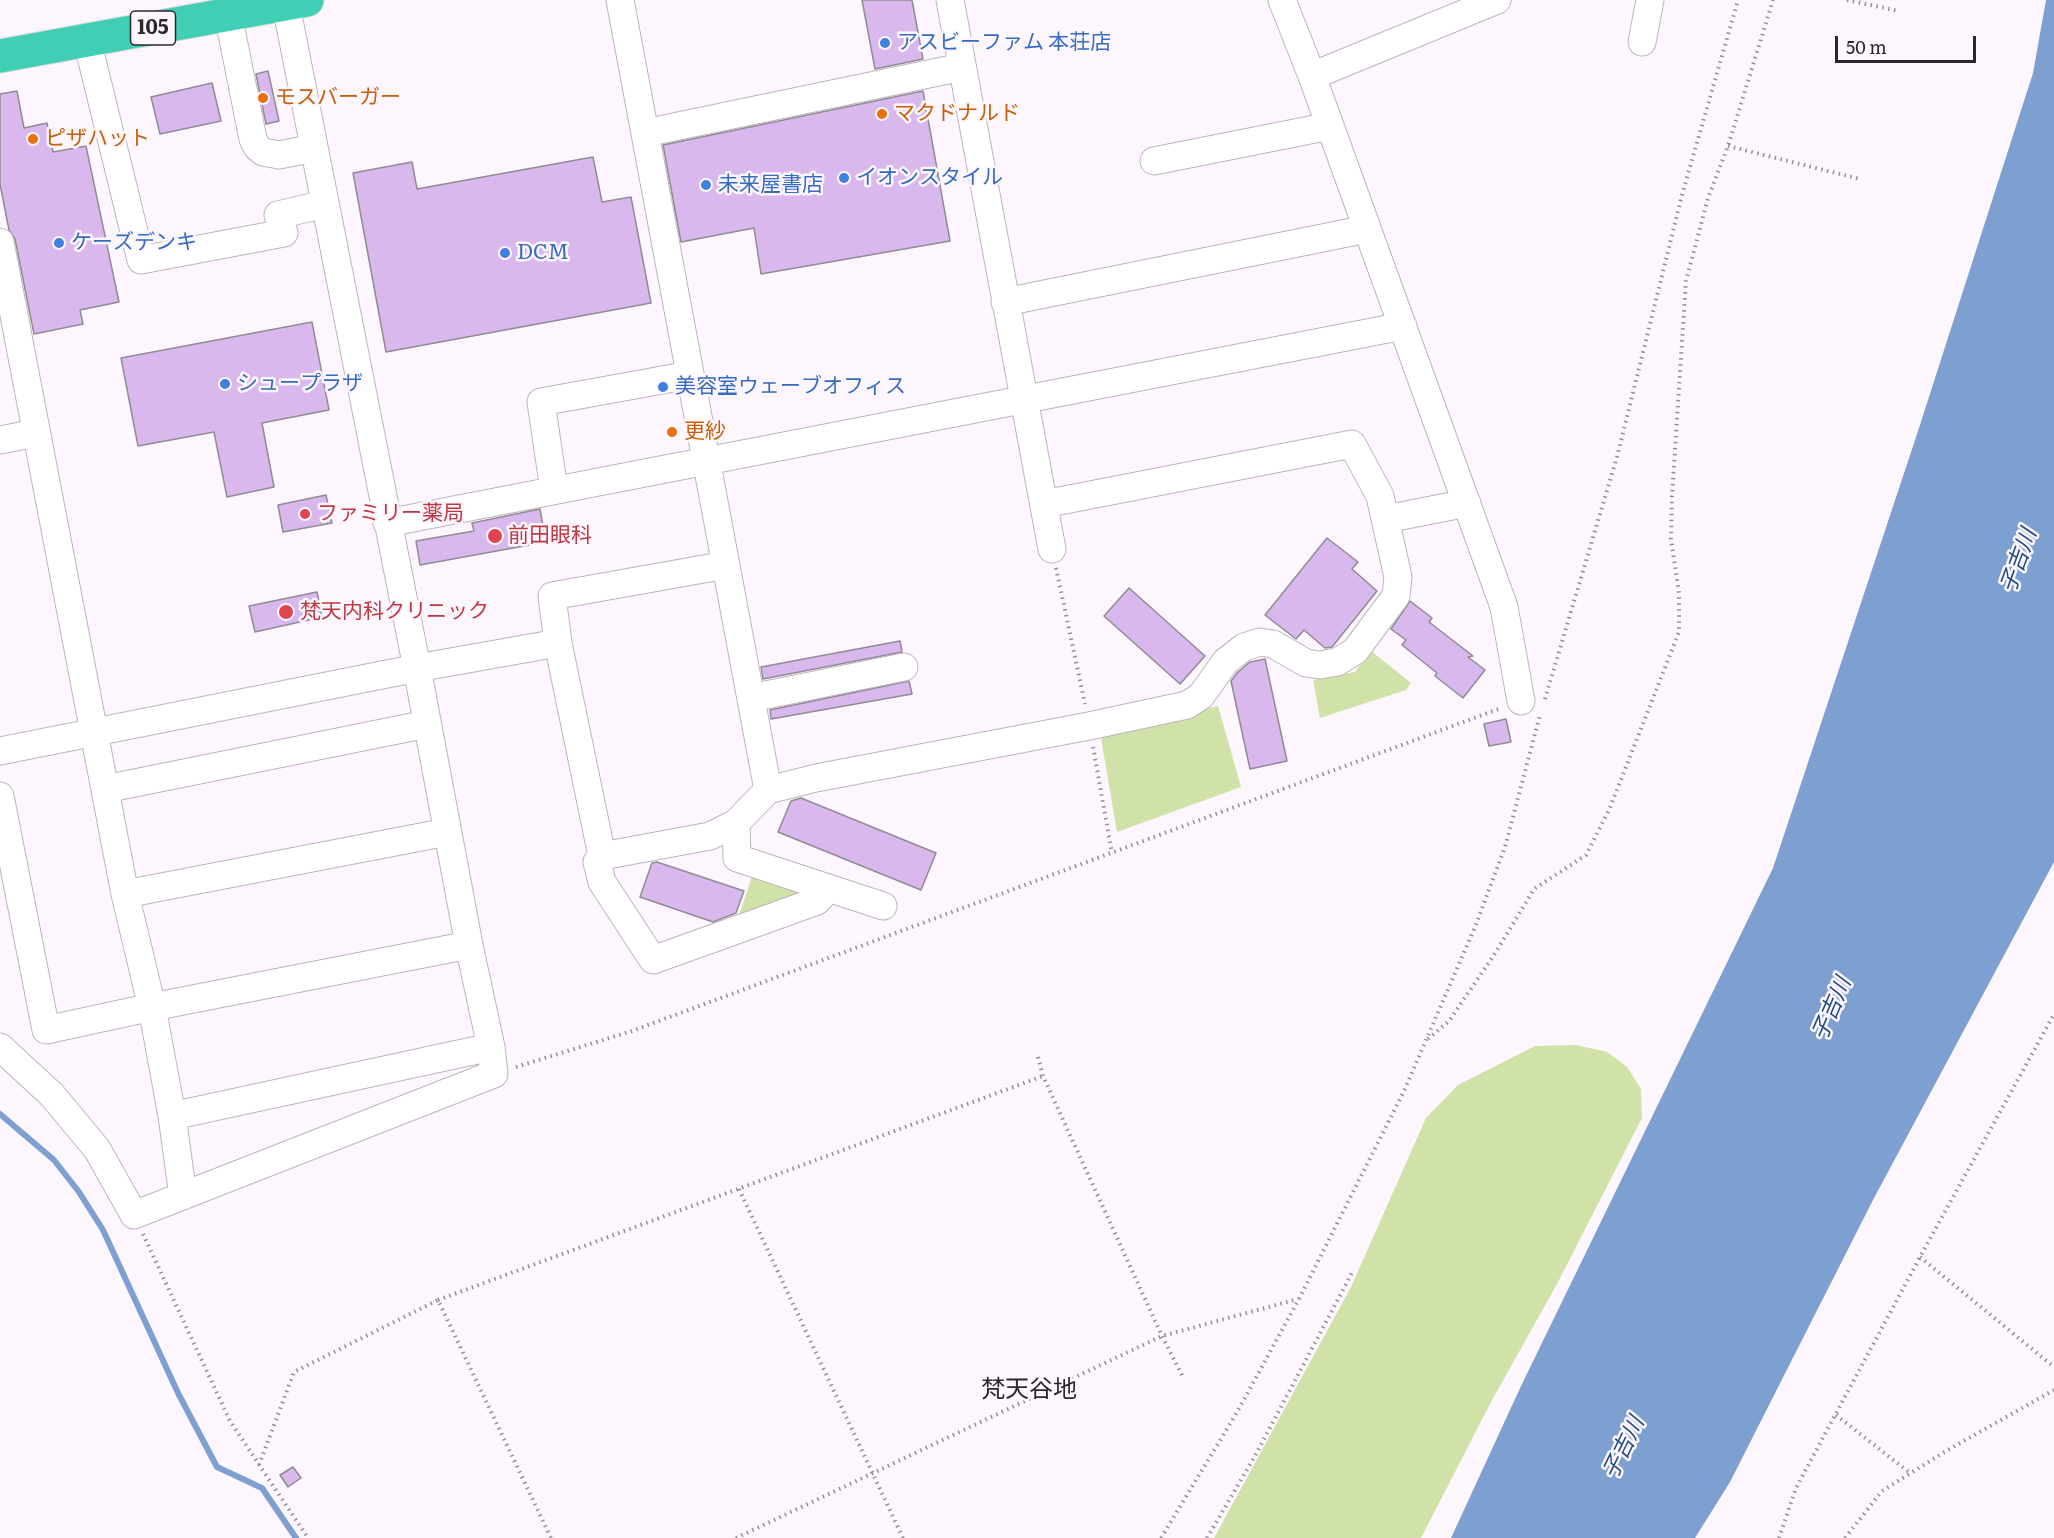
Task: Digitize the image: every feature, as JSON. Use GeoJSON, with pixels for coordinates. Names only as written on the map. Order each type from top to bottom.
{"type":"FeatureCollection","features":[{"type":"Feature","properties":{"kind":"highway","name":"105"},"geometry":{"type":"LineString","coordinates":[[0,56],[293,1]]}},
{"type":"Feature","properties":{"kind":"street"},"geometry":{"type":"LineString","coordinates":[[620,0],[768,790]]}},
{"type":"Feature","properties":{"kind":"street"},"geometry":{"type":"LineString","coordinates":[[950,0],[1052,549]]}},
{"type":"Feature","properties":{"kind":"street"},"geometry":{"type":"LineString","coordinates":[[1282,0],[1312,76],[1467,503],[1535,705]]}},
{"type":"Feature","properties":{"kind":"street"},"geometry":{"type":"LineString","coordinates":[[1312,76],[1497,0]]}},
{"type":"Feature","properties":{"kind":"street"},"geometry":{"type":"LineString","coordinates":[[1642,42],[1650,0]]}},
{"type":"Feature","properties":{"kind":"street"},"geometry":{"type":"LineString","coordinates":[[0,1047],[52,1095],[97,1149],[134,1215],[494,1074],[491,1047],[469,945],[314,148],[293,1]]}},
{"type":"Feature","properties":{"kind":"street"},"geometry":{"type":"LineString","coordinates":[[228,15],[253,139],[257,147],[263,152],[279,155],[314,148]]}},
{"type":"Feature","properties":{"kind":"street"},"geometry":{"type":"LineString","coordinates":[[87,40],[141,260],[284,233],[278,215],[325,204]]}},
{"type":"Feature","properties":{"kind":"street"},"geometry":{"type":"LineString","coordinates":[[645,133],[962,67]]}},
{"type":"Feature","properties":{"kind":"street"},"geometry":{"type":"LineString","coordinates":[[1154,161],[1330,126]]}},
{"type":"Feature","properties":{"kind":"street"},"geometry":{"type":"LineString","coordinates":[[1005,302],[1367,229]]}},
{"type":"Feature","properties":{"kind":"street"},"geometry":{"type":"LineString","coordinates":[[0,242],[3,277],[36,433],[125,894],[152,1007],[172,1116],[183,1196]]}},
{"type":"Feature","properties":{"kind":"street"},"geometry":{"type":"LineString","coordinates":[[387,522],[708,462],[1403,326]]}},
{"type":"Feature","properties":{"kind":"street"},"geometry":{"type":"LineString","coordinates":[[554,490],[541,402],[690,375]]}},
{"type":"Feature","properties":{"kind":"street"},"geometry":{"type":"LineString","coordinates":[[0,440],[36,433]]}},
{"type":"Feature","properties":{"kind":"street"},"geometry":{"type":"LineString","coordinates":[[828,889],[817,902],[653,960],[602,882],[597,862],[602,856],[710,836],[736,824],[768,790],[816,778],[1187,705],[1202,696],[1225,662],[1244,647],[1260,642],[1273,644],[1306,663],[1320,665],[1337,662],[1355,651],[1396,596],[1398,577],[1380,496],[1352,444],[1044,504]]}},
{"type":"Feature","properties":{"kind":"street"},"geometry":{"type":"LineString","coordinates":[[1386,519],[1467,503]]}},
{"type":"Feature","properties":{"kind":"street"},"geometry":{"type":"LineString","coordinates":[[602,856],[558,643],[552,596],[726,565]]}},
{"type":"Feature","properties":{"kind":"street"},"geometry":{"type":"LineString","coordinates":[[0,751],[558,643]]}},
{"type":"Feature","properties":{"kind":"street"},"geometry":{"type":"LineString","coordinates":[[751,698],[904,667]]}},
{"type":"Feature","properties":{"kind":"street"},"geometry":{"type":"LineString","coordinates":[[105,789],[427,724]]}},
{"type":"Feature","properties":{"kind":"street"},"geometry":{"type":"LineString","coordinates":[[0,796],[46,1030],[469,945]]}},
{"type":"Feature","properties":{"kind":"street"},"geometry":{"type":"LineString","coordinates":[[736,824],[737,858],[883,906]]}},
{"type":"Feature","properties":{"kind":"street"},"geometry":{"type":"LineString","coordinates":[[125,894],[447,832]]}},
{"type":"Feature","properties":{"kind":"street"},"geometry":{"type":"LineString","coordinates":[[172,1116],[491,1047]]}},
{"type":"Feature","properties":{"kind":"path"},"geometry":{"type":"LineString","coordinates":[[1161,1538],[1236,1414],[1299,1299],[1404,1091],[1475,927],[1505,847],[1535,705],[1617,457],[1682,195],[1738,0]]}},
{"type":"Feature","properties":{"kind":"path"},"geometry":{"type":"LineString","coordinates":[[1427,1040],[1449,1021],[1496,952],[1534,890],[1586,855],[1609,810],[1679,632],[1679,593],[1671,539],[1671,507],[1686,281],[1707,198],[1728,146],[1773,0]]}},
{"type":"Feature","properties":{"kind":"path"},"geometry":{"type":"LineString","coordinates":[[1847,0],[1899,11]]}},
{"type":"Feature","properties":{"kind":"path"},"geometry":{"type":"LineString","coordinates":[[1728,146],[1860,179]]}},
{"type":"Feature","properties":{"kind":"path"},"geometry":{"type":"LineString","coordinates":[[1052,549],[1089,726],[1112,853]]}},
{"type":"Feature","properties":{"kind":"path"},"geometry":{"type":"LineString","coordinates":[[494,1074],[632,1031],[1112,853],[1535,705]]}},
{"type":"Feature","properties":{"kind":"path"},"geometry":{"type":"LineString","coordinates":[[1779,1538],[1796,1488],[2054,1014]]}},
{"type":"Feature","properties":{"kind":"path"},"geometry":{"type":"LineString","coordinates":[[1038,1057],[1043,1076],[1183,1377]]}},
{"type":"Feature","properties":{"kind":"path"},"geometry":{"type":"LineString","coordinates":[[259,1465],[294,1372],[438,1300],[1043,1076]]}},
{"type":"Feature","properties":{"kind":"path"},"geometry":{"type":"LineString","coordinates":[[740,1189],[903,1538]]}},
{"type":"Feature","properties":{"kind":"path"},"geometry":{"type":"LineString","coordinates":[[134,1215],[230,1421],[308,1538]]}},
{"type":"Feature","properties":{"kind":"path"},"geometry":{"type":"LineString","coordinates":[[1920,1257],[2054,1367]]}},
{"type":"Feature","properties":{"kind":"path"},"geometry":{"type":"LineString","coordinates":[[1207,1538],[1255,1456],[1353,1271]]}},
{"type":"Feature","properties":{"kind":"path"},"geometry":{"type":"LineString","coordinates":[[736,1538],[1162,1336],[1299,1299]]}},
{"type":"Feature","properties":{"kind":"path"},"geometry":{"type":"LineString","coordinates":[[438,1300],[551,1538]]}},
{"type":"Feature","properties":{"kind":"path"},"geometry":{"type":"LineString","coordinates":[[1845,1538],[1882,1491],[1946,1451],[2054,1390]]}},
{"type":"Feature","properties":{"kind":"path"},"geometry":{"type":"LineString","coordinates":[[1836,1415],[1910,1473]]}},
{"type":"Feature","properties":{"kind":"green space"},"geometry":{"type":"Polygon","coordinates":[[[1370,650],[1411,683],[1406,690],[1320,718],[1313,680],[1355,672],[1370,650]]]}},
{"type":"Feature","properties":{"kind":"green space"},"geometry":{"type":"Polygon","coordinates":[[[1218,706],[1241,787],[1117,832],[1100,732],[1218,706]]]}},
{"type":"Feature","properties":{"kind":"green space"},"geometry":{"type":"Polygon","coordinates":[[[753,873],[816,898],[736,925],[753,873]]]}},
{"type":"Feature","properties":{"kind":"green space"},"geometry":{"type":"Polygon","coordinates":[[[1576,1045],[1607,1052],[1627,1067],[1641,1089],[1642,1118],[1557,1284],[1491,1402],[1421,1538],[1214,1538],[1351,1287],[1426,1118],[1458,1085],[1535,1046],[1576,1045]]]}},
{"type":"Feature","properties":{"kind":"water","name":"子吉川"},"geometry":{"type":"Polygon","coordinates":[[[2046,0],[2054,0],[2054,862],[1873,1200],[1730,1482],[1695,1538],[1451,1538],[1521,1386],[1773,868],[1919,428],[2033,73],[2046,0]]]}},
{"type":"Feature","properties":{"kind":"building"},"geometry":{"type":"Polygon","coordinates":[[[862,0],[912,0],[923,59],[875,69],[862,0]]]}},
{"type":"Feature","properties":{"kind":"building"},"geometry":{"type":"Polygon","coordinates":[[[268,71],[279,121],[266,124],[256,74],[268,71]]]}},
{"type":"Feature","properties":{"kind":"building"},"geometry":{"type":"Polygon","coordinates":[[[212,83],[221,121],[160,134],[151,97],[212,83]]]}},
{"type":"Feature","properties":{"kind":"building","name":"ケーズデンキ"},"geometry":{"type":"Polygon","coordinates":[[[17,91],[24,128],[47,123],[53,152],[86,146],[119,302],[80,310],[83,324],[34,334],[15,239],[9,230],[0,184],[0,94],[17,91]]]}},
{"type":"Feature","properties":{"kind":"building","name":"イオンスタイル"},"geometry":{"type":"Polygon","coordinates":[[[923,91],[950,241],[761,274],[754,228],[681,242],[663,145],[923,91]]]}},
{"type":"Feature","properties":{"kind":"building","name":"DCM"},"geometry":{"type":"Polygon","coordinates":[[[593,157],[602,202],[631,197],[651,303],[386,352],[353,173],[412,162],[417,189],[593,157]]]}},
{"type":"Feature","properties":{"kind":"building","name":"シュープラザ"},"geometry":{"type":"Polygon","coordinates":[[[312,322],[329,410],[262,423],[274,487],[227,497],[214,432],[138,446],[121,358],[312,322]]]}},
{"type":"Feature","properties":{"kind":"building","name":"ファミリー薬局"},"geometry":{"type":"Polygon","coordinates":[[[326,495],[332,523],[283,532],[278,505],[326,495]]]}},
{"type":"Feature","properties":{"kind":"building","name":"前田眼科"},"geometry":{"type":"Polygon","coordinates":[[[540,509],[546,542],[420,565],[416,541],[474,531],[472,523],[540,509]]]}},
{"type":"Feature","properties":{"kind":"building"},"geometry":{"type":"Polygon","coordinates":[[[1327,538],[1358,562],[1352,569],[1377,591],[1332,647],[1325,648],[1304,630],[1296,639],[1265,615],[1327,538]]]}},
{"type":"Feature","properties":{"kind":"building"},"geometry":{"type":"Polygon","coordinates":[[[1129,588],[1205,656],[1180,684],[1104,616],[1129,588]]]}},
{"type":"Feature","properties":{"kind":"building","name":"梵天内科クリニック"},"geometry":{"type":"Polygon","coordinates":[[[317,592],[322,617],[255,632],[249,606],[317,592]]]}},
{"type":"Feature","properties":{"kind":"building"},"geometry":{"type":"Polygon","coordinates":[[[1410,601],[1432,618],[1429,622],[1473,656],[1468,657],[1485,670],[1463,698],[1435,676],[1437,673],[1402,645],[1406,640],[1391,629],[1410,601]]]}},
{"type":"Feature","properties":{"kind":"building"},"geometry":{"type":"Polygon","coordinates":[[[900,641],[902,652],[763,679],[761,667],[900,641]]]}},
{"type":"Feature","properties":{"kind":"building"},"geometry":{"type":"Polygon","coordinates":[[[1265,659],[1287,761],[1250,769],[1231,681],[1250,662],[1265,659]]]}},
{"type":"Feature","properties":{"kind":"building"},"geometry":{"type":"Polygon","coordinates":[[[909,681],[912,694],[771,719],[770,710],[909,681]]]}},
{"type":"Feature","properties":{"kind":"building"},"geometry":{"type":"Polygon","coordinates":[[[1506,719],[1511,742],[1489,746],[1484,724],[1506,719]]]}},
{"type":"Feature","properties":{"kind":"building"},"geometry":{"type":"Polygon","coordinates":[[[801,798],[936,853],[921,890],[778,832],[791,801],[801,798]]]}},
{"type":"Feature","properties":{"kind":"building"},"geometry":{"type":"Polygon","coordinates":[[[657,862],[744,891],[736,913],[713,922],[640,897],[652,863],[657,862]]]}},
{"type":"Feature","properties":{"kind":"building"},"geometry":{"type":"Polygon","coordinates":[[[293,1467],[301,1478],[288,1487],[280,1475],[293,1467]]]}},
{"type":"Feature","properties":{"kind":"waterway"},"geometry":{"type":"LineString","coordinates":[[0,1114],[54,1160],[79,1192],[103,1230],[178,1393],[217,1467],[262,1488],[296,1538]]}},
{"type":"Feature","properties":{"kind":"place","name":"アスビーファム 本荘店"},"geometry":{"type":"Point","coordinates":[885,43]}},
{"type":"Feature","properties":{"kind":"place","name":"モスバーガー"},"geometry":{"type":"Point","coordinates":[263,98]}},
{"type":"Feature","properties":{"kind":"place","name":"マクドナルド"},"geometry":{"type":"Point","coordinates":[882,114]}},
{"type":"Feature","properties":{"kind":"place","name":"ピザハット"},"geometry":{"type":"Point","coordinates":[33,139]}},
{"type":"Feature","properties":{"kind":"place","name":"イオンスタイル"},"geometry":{"type":"Point","coordinates":[844,178]}},
{"type":"Feature","properties":{"kind":"place","name":"未来屋書店"},"geometry":{"type":"Point","coordinates":[706,185]}},
{"type":"Feature","properties":{"kind":"place","name":"ケーズデンキ"},"geometry":{"type":"Point","coordinates":[59,243]}},
{"type":"Feature","properties":{"kind":"place","name":"DCM"},"geometry":{"type":"Point","coordinates":[505,253]}},
{"type":"Feature","properties":{"kind":"place","name":"シュープラザ"},"geometry":{"type":"Point","coordinates":[225,384]}},
{"type":"Feature","properties":{"kind":"place","name":"美容室ウェーブオフィス"},"geometry":{"type":"Point","coordinates":[663,387]}},
{"type":"Feature","properties":{"kind":"place","name":"更紗"},"geometry":{"type":"Point","coordinates":[672,432]}},
{"type":"Feature","properties":{"kind":"place","name":"ファミリー薬局"},"geometry":{"type":"Point","coordinates":[305,514]}},
{"type":"Feature","properties":{"kind":"place","name":"前田眼科"},"geometry":{"type":"Point","coordinates":[495,536]}},
{"type":"Feature","properties":{"kind":"place","name":"梵天内科クリニック"},"geometry":{"type":"Point","coordinates":[286,612]}},
{"type":"Feature","properties":{"kind":"district","name":"梵天谷地"},"geometry":{"type":"Point","coordinates":[1029,1390]}}]}
